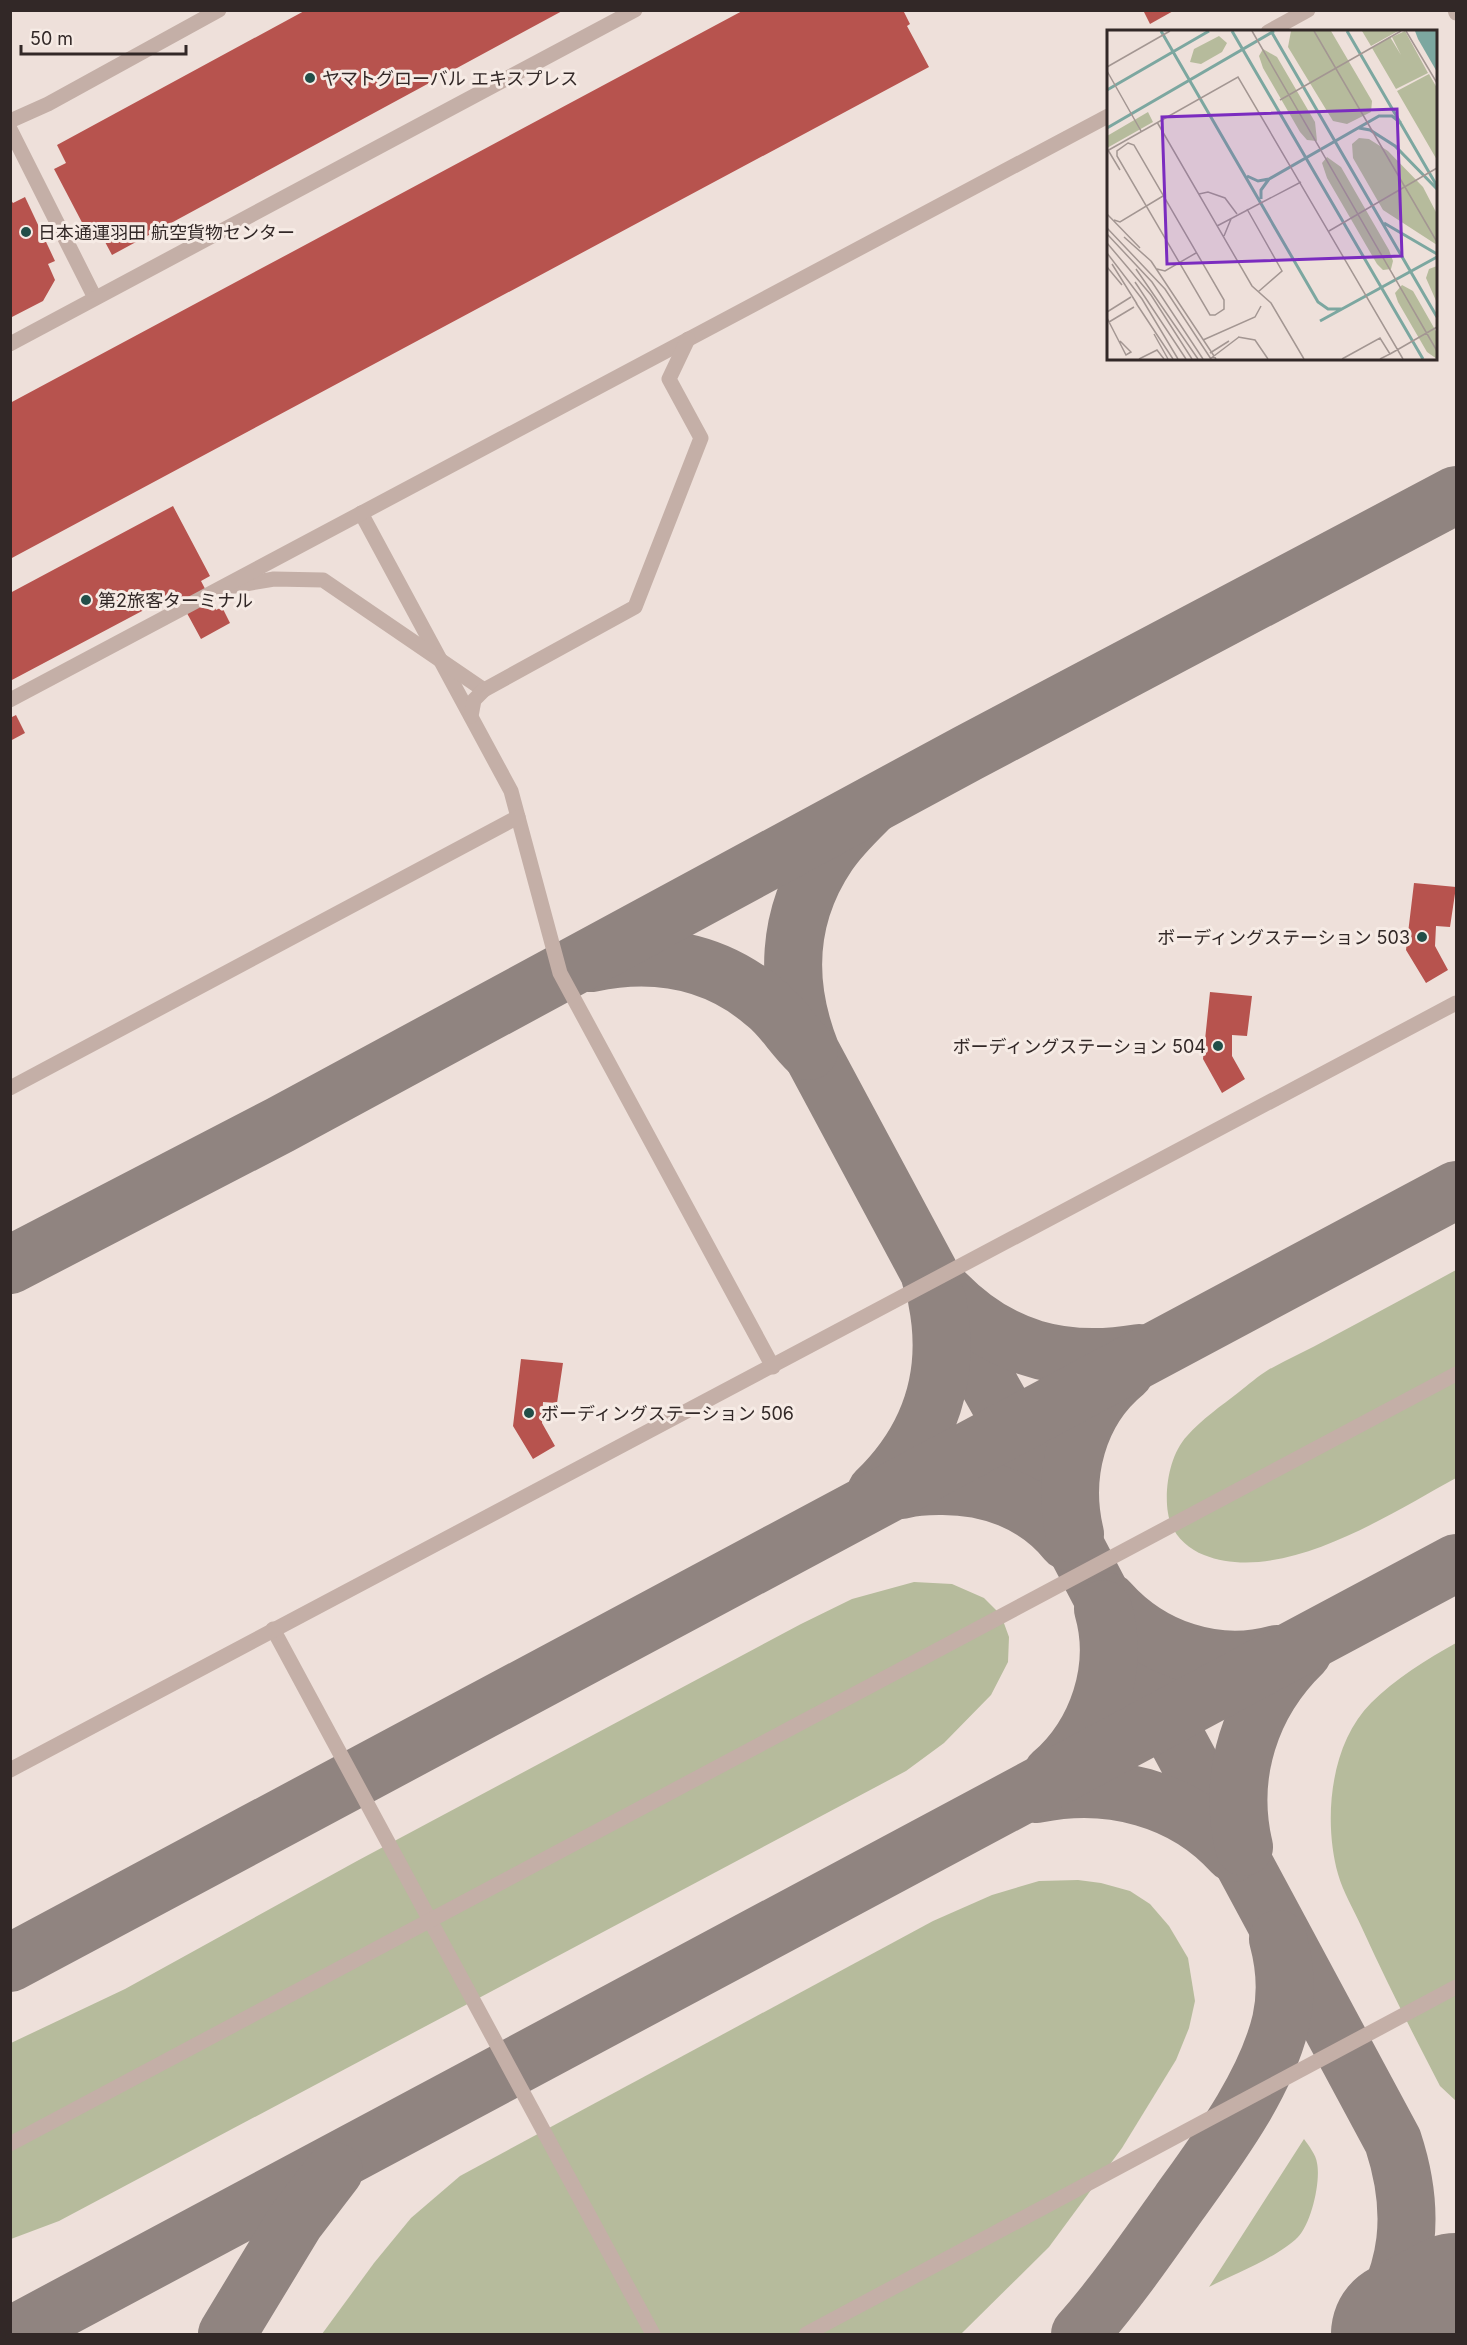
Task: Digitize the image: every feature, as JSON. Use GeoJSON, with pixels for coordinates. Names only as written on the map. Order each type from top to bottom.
{"type":"FeatureCollection","features":[{"type":"Feature","properties":{"kind":"lane"},"geometry":{"type":"LineString","coordinates":[[10,121],[48,104],[219,10]]}},
{"type":"Feature","properties":{"kind":"lane"},"geometry":{"type":"LineString","coordinates":[[10,344],[635,10]]}},
{"type":"Feature","properties":{"kind":"lane"},"geometry":{"type":"LineString","coordinates":[[1272,30],[1308,10]]}},
{"type":"Feature","properties":{"kind":"lane"},"geometry":{"type":"LineString","coordinates":[[10,700],[1107,117]]}},
{"type":"Feature","properties":{"kind":"lane"},"geometry":{"type":"LineString","coordinates":[[10,129],[95,298]]}},
{"type":"Feature","properties":{"kind":"lane"},"geometry":{"type":"LineString","coordinates":[[471,716],[474,700],[484,690],[635,607],[701,438],[669,379],[688,339]]}},
{"type":"Feature","properties":{"kind":"lane"},"geometry":{"type":"LineString","coordinates":[[361,513],[511,791],[560,973],[773,1367]]}},
{"type":"Feature","properties":{"kind":"lane"},"geometry":{"type":"LineString","coordinates":[[220,588],[274,579],[322,580],[484,690]]}},
{"type":"Feature","properties":{"kind":"lane"},"geometry":{"type":"LineString","coordinates":[[10,1088],[518,817]]}},
{"type":"Feature","properties":{"kind":"lane"},"geometry":{"type":"LineString","coordinates":[[10,1770],[1456,1003]]}},
{"type":"Feature","properties":{"kind":"lane"},"geometry":{"type":"LineString","coordinates":[[10,2144],[1456,1374]]}},
{"type":"Feature","properties":{"kind":"lane"},"geometry":{"type":"LineString","coordinates":[[273,1629],[653,2334]]}},
{"type":"Feature","properties":{"kind":"lane"},"geometry":{"type":"LineString","coordinates":[[806,2334],[1456,1987]]}},
{"type":"Feature","properties":{"kind":"green space"},"geometry":{"type":"Polygon","coordinates":[[[1456,1270],[1456,1478],[1368,1526],[1334,1542],[1300,1554],[1267,1561],[1234,1562],[1204,1555],[1180,1539],[1172,1527],[1168,1513],[1168,1483],[1176,1452],[1193,1430],[1268,1370],[1456,1270]]]}},
{"type":"Feature","properties":{"kind":"green space"},"geometry":{"type":"Polygon","coordinates":[[[914,1582],[952,1584],[984,1598],[1001,1615],[1009,1637],[1008,1662],[991,1695],[944,1743],[906,1771],[59,2221],[11,2239],[11,2043],[125,1989],[357,1861],[801,1624],[852,1599],[914,1582]]]}},
{"type":"Feature","properties":{"kind":"green space"},"geometry":{"type":"Polygon","coordinates":[[[1456,1643],[1456,2101],[1440,2086],[1343,1888],[1333,1853],[1331,1807],[1339,1761],[1346,1739],[1357,1720],[1390,1686],[1456,1643]]]}},
{"type":"Feature","properties":{"kind":"green space"},"geometry":{"type":"Polygon","coordinates":[[[1078,1880],[1101,1883],[1130,1891],[1150,1904],[1169,1926],[1188,1958],[1195,2001],[1189,2028],[1176,2060],[1122,2148],[1049,2247],[961,2334],[322,2334],[374,2263],[411,2218],[460,2176],[933,1921],[992,1895],[1039,1881],[1078,1880]]]}},
{"type":"Feature","properties":{"kind":"green space"},"geometry":{"type":"Polygon","coordinates":[[[1304,2139],[1317,2163],[1318,2181],[1311,2213],[1303,2231],[1290,2244],[1256,2265],[1209,2287],[1304,2139]]]}},
{"type":"Feature","properties":{"kind":"building","name":"ヤマトグローバル エキスプレス"},"geometry":{"type":"Polygon","coordinates":[[[306,10],[564,10],[112,255],[97,227],[87,232],[54,169],[66,163],[57,145],[306,10]]]}},
{"type":"Feature","properties":{"kind":"building"},"geometry":{"type":"Polygon","coordinates":[[[744,10],[903,10],[910,24],[907,26],[929,67],[10,559],[10,403],[744,10]]]}},
{"type":"Feature","properties":{"kind":"building"},"geometry":{"type":"Polygon","coordinates":[[[1143,10],[1175,10],[1150,24],[1143,10]]]}},
{"type":"Feature","properties":{"kind":"building","name":"日本通運羽田 航空貨物センター"},"geometry":{"type":"Polygon","coordinates":[[[25,197],[55,261],[48,264],[55,280],[43,301],[10,318],[10,199],[13,203],[25,197]]]}},
{"type":"Feature","properties":{"kind":"building","name":"第2旅客ターミナル"},"geometry":{"type":"Polygon","coordinates":[[[173,506],[210,576],[201,581],[216,610],[222,607],[230,623],[201,639],[176,593],[10,681],[10,593],[173,506]]]}},
{"type":"Feature","properties":{"kind":"building"},"geometry":{"type":"Polygon","coordinates":[[[16,715],[25,733],[10,741],[10,718],[16,715]]]}},
{"type":"Feature","properties":{"kind":"building","name":"ボーディングステーション 503"},"geometry":{"type":"Polygon","coordinates":[[[1414,883],[1456,887],[1450,927],[1436,926],[1435,946],[1448,970],[1426,983],[1406,950],[1414,883]]]}},
{"type":"Feature","properties":{"kind":"building","name":"ボーディングステーション 504"},"geometry":{"type":"Polygon","coordinates":[[[1210,992],[1252,996],[1247,1036],[1232,1035],[1232,1056],[1245,1079],[1222,1093],[1203,1059],[1210,992]]]}},
{"type":"Feature","properties":{"kind":"building","name":"ボーディングステーション 506"},"geometry":{"type":"Polygon","coordinates":[[[521,1359],[563,1363],[557,1403],[543,1402],[542,1423],[555,1446],[533,1459],[513,1426],[521,1359]]]}},
{"type":"Feature","properties":{"kind":"taxiway"},"geometry":{"type":"LineString","coordinates":[[10,1265],[280,1125],[968,753],[1456,495]]}},
{"type":"Feature","properties":{"kind":"taxiway"},"geometry":{"type":"LineString","coordinates":[[871,806],[828,854],[804,902],[797,926],[793,976],[802,1027],[811,1052],[929,1272],[932,1283],[1013,1427],[1166,1719],[1393,2141],[1405,2192],[1407,2217],[1405,2241],[1401,2265],[1393,2288],[1368,2334]]}},
{"type":"Feature","properties":{"kind":"taxiway"},"geometry":{"type":"LineString","coordinates":[[591,963],[615,959],[661,959],[705,968],[746,988],[765,1003],[809,1051]]}},
{"type":"Feature","properties":{"kind":"taxiway"},"geometry":{"type":"LineString","coordinates":[[10,1963],[1456,1190]]}},
{"type":"Feature","properties":{"kind":"taxiway"},"geometry":{"type":"LineString","coordinates":[[946,1294],[988,1328],[1034,1349],[1059,1355],[1084,1357],[1139,1353]]}},
{"type":"Feature","properties":{"kind":"taxiway"},"geometry":{"type":"LineString","coordinates":[[876,1492],[911,1450],[933,1404],[942,1354],[937,1300]]}},
{"type":"Feature","properties":{"kind":"taxiway"},"geometry":{"type":"LineString","coordinates":[[1075,1534],[1070,1490],[1077,1446],[1084,1425],[1095,1406],[1108,1388],[1125,1372]]}},
{"type":"Feature","properties":{"kind":"taxiway"},"geometry":{"type":"LineString","coordinates":[[902,1490],[957,1486],[993,1493],[1025,1506],[1054,1527],[1067,1541]]}},
{"type":"Feature","properties":{"kind":"taxiway"},"geometry":{"type":"LineString","coordinates":[[14,2334],[1456,1563]]}},
{"type":"Feature","properties":{"kind":"taxiway"},"geometry":{"type":"LineString","coordinates":[[1109,1602],[1144,1632],[1165,1644],[1186,1652],[1231,1660],[1254,1659],[1277,1654]]}},
{"type":"Feature","properties":{"kind":"taxiway"},"geometry":{"type":"LineString","coordinates":[[1052,1774],[1082,1740],[1101,1699],[1109,1654],[1108,1631],[1103,1609]]}},
{"type":"Feature","properties":{"kind":"taxiway"},"geometry":{"type":"LineString","coordinates":[[1244,1847],[1239,1820],[1239,1793],[1241,1767],[1247,1742],[1269,1694],[1303,1652]]}},
{"type":"Feature","properties":{"kind":"taxiway"},"geometry":{"type":"LineString","coordinates":[[1037,1794],[1091,1789],[1143,1797],[1192,1818],[1233,1853]]}},
{"type":"Feature","properties":{"kind":"taxiway"},"geometry":{"type":"LineString","coordinates":[[1080,2334],[1131,2270],[1209,2161],[1252,2093],[1274,2045],[1281,2021],[1285,1990],[1284,1969],[1278,1939]]}},
{"type":"Feature","properties":{"kind":"taxiway"},"geometry":{"type":"LineString","coordinates":[[227,2334],[295,2222],[334,2171]]}},
{"type":"Feature","properties":{"kind":"runway"},"geometry":{"type":"LineString","coordinates":[[1405,2334],[1456,2307]]}},
{"type":"Feature","properties":{"kind":"place","name":"ヤマトグローバル エキスプレス"},"geometry":{"type":"Point","coordinates":[310,78]}},
{"type":"Feature","properties":{"kind":"place","name":"日本通運羽田 航空貨物センター"},"geometry":{"type":"Point","coordinates":[26,232]}},
{"type":"Feature","properties":{"kind":"place","name":"第2旅客ターミナル"},"geometry":{"type":"Point","coordinates":[86,600]}},
{"type":"Feature","properties":{"kind":"place","name":"ボーディングステーション 503"},"geometry":{"type":"Point","coordinates":[1422,937]}},
{"type":"Feature","properties":{"kind":"place","name":"ボーディングステーション 504"},"geometry":{"type":"Point","coordinates":[1218,1046]}},
{"type":"Feature","properties":{"kind":"place","name":"ボーディングステーション 506"},"geometry":{"type":"Point","coordinates":[529,1413]}}]}
